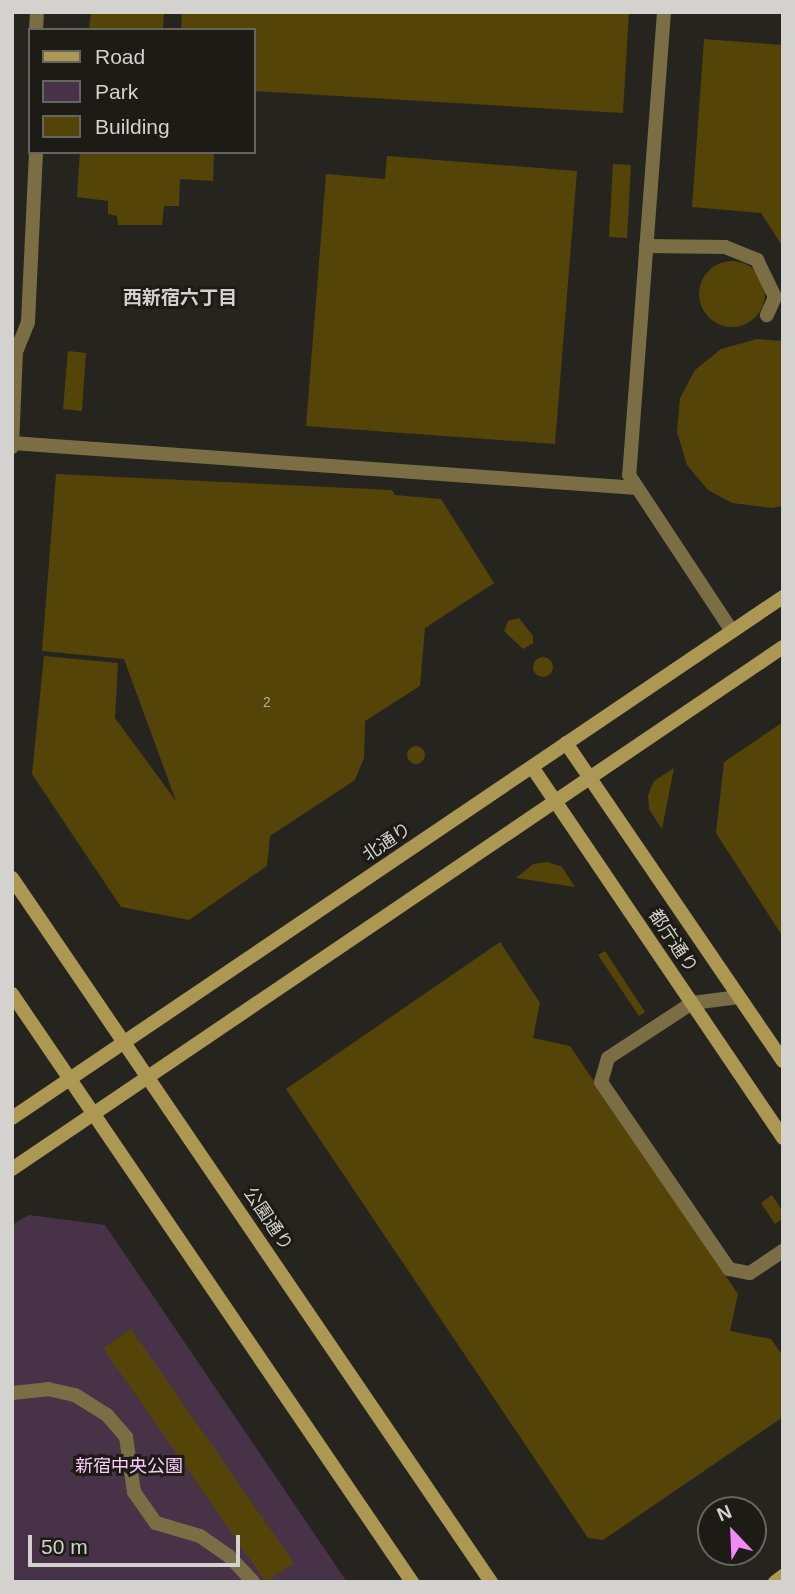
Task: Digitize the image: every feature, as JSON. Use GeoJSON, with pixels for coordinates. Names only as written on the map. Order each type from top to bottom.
{"type":"FeatureCollection","features":[{"type":"Feature","properties":{"kind":"main road","name":"北通り"},"geometry":{"type":"LineString","coordinates":[[12,1118],[783,597]]}},
{"type":"Feature","properties":{"kind":"main road"},"geometry":{"type":"LineString","coordinates":[[12,1168],[783,647]]}},
{"type":"Feature","properties":{"kind":"main road","name":"都庁通り"},"geometry":{"type":"LineString","coordinates":[[566,743],[783,1061]]}},
{"type":"Feature","properties":{"kind":"main road","name":"都庁通り"},"geometry":{"type":"LineString","coordinates":[[532,767],[783,1138]]}},
{"type":"Feature","properties":{"kind":"main road","name":"公園通り"},"geometry":{"type":"LineString","coordinates":[[12,878],[491,1582]]}},
{"type":"Feature","properties":{"kind":"main road"},"geometry":{"type":"LineString","coordinates":[[12,994],[411,1582]]}},
{"type":"Feature","properties":{"kind":"main road"},"geometry":{"type":"LineString","coordinates":[[775,1582],[783,1576]]}},
{"type":"Feature","properties":{"kind":"street"},"geometry":{"type":"LineString","coordinates":[[664,12],[629,475],[732,631]]}},
{"type":"Feature","properties":{"kind":"street"},"geometry":{"type":"LineString","coordinates":[[36,154],[28,322],[16,352],[12,445],[637,488]]}},
{"type":"Feature","properties":{"kind":"street"},"geometry":{"type":"LineString","coordinates":[[646,246],[725,247],[757,260],[775,297],[767,315]]}},
{"type":"Feature","properties":{"kind":"street"},"geometry":{"type":"LineString","coordinates":[[739,997],[692,1003],[608,1058],[601,1082],[729,1269],[750,1273],[783,1251]]}},
{"type":"Feature","properties":{"kind":"street"},"geometry":{"type":"LineString","coordinates":[[12,1393],[48,1389],[75,1395],[107,1415],[126,1437],[134,1492],[156,1523],[200,1536],[229,1556],[253,1582]]}},
{"type":"Feature","properties":{"kind":"green space","name":"新宿中央公園"},"geometry":{"type":"Polygon","coordinates":[[[29,1215],[105,1225],[347,1582],[12,1582],[12,1225],[29,1215]]]}},
{"type":"Feature","properties":{"kind":"building"},"geometry":{"type":"Polygon","coordinates":[[[91,12],[164,12],[163,28],[89,28],[91,12]]]}},
{"type":"Feature","properties":{"kind":"building"},"geometry":{"type":"Polygon","coordinates":[[[182,12],[629,12],[623,113],[256,91],[256,28],[181,28],[182,12]]]}},
{"type":"Feature","properties":{"kind":"building"},"geometry":{"type":"Polygon","coordinates":[[[704,39],[783,45],[783,247],[761,213],[692,207],[704,39]]]}},
{"type":"Feature","properties":{"kind":"building"},"geometry":{"type":"Polygon","coordinates":[[[80,154],[214,154],[213,181],[180,179],[179,206],[164,206],[162,225],[118,225],[117,216],[108,214],[108,201],[77,197],[80,154]]]}},
{"type":"Feature","properties":{"kind":"building"},"geometry":{"type":"Polygon","coordinates":[[[387,156],[577,171],[555,444],[306,426],[326,174],[385,179],[387,156]]]}},
{"type":"Feature","properties":{"kind":"building"},"geometry":{"type":"Polygon","coordinates":[[[613,164],[631,165],[627,238],[609,237],[613,164]]]}},
{"type":"Feature","properties":{"kind":"building"},"geometry":{"type":"Polygon","coordinates":[[[726,261],[738,261],[750,266],[760,276],[765,294],[763,307],[750,322],[738,327],[726,327],[714,322],[704,312],[699,300],[699,288],[704,276],[714,266],[726,261]]]}},
{"type":"Feature","properties":{"kind":"building"},"geometry":{"type":"Polygon","coordinates":[[[757,339],[783,341],[783,506],[772,508],[732,503],[708,490],[687,465],[677,432],[680,398],[695,370],[721,349],[757,339]]]}},
{"type":"Feature","properties":{"kind":"building"},"geometry":{"type":"Polygon","coordinates":[[[68,351],[86,353],[82,411],[63,409],[68,351]]]}},
{"type":"Feature","properties":{"kind":"building"},"geometry":{"type":"Polygon","coordinates":[[[56,474],[392,490],[395,495],[441,499],[494,583],[425,628],[420,686],[365,721],[364,758],[355,780],[270,836],[267,866],[189,920],[121,907],[32,774],[44,656],[118,663],[115,718],[176,801],[124,659],[42,651],[56,474]]]}},
{"type":"Feature","properties":{"kind":"building"},"geometry":{"type":"Polygon","coordinates":[[[519,618],[533,636],[533,643],[523,649],[504,631],[508,621],[519,618]]]}},
{"type":"Feature","properties":{"kind":"building"},"geometry":{"type":"Polygon","coordinates":[[[543,657],[550,660],[553,667],[550,674],[543,677],[536,674],[533,667],[536,660],[543,657]]]}},
{"type":"Feature","properties":{"kind":"building"},"geometry":{"type":"Polygon","coordinates":[[[783,722],[783,937],[716,833],[724,762],[783,722]]]}},
{"type":"Feature","properties":{"kind":"building"},"geometry":{"type":"Polygon","coordinates":[[[416,746],[422,749],[425,755],[422,761],[416,764],[410,761],[407,755],[410,749],[416,746]]]}},
{"type":"Feature","properties":{"kind":"building"},"geometry":{"type":"Polygon","coordinates":[[[674,768],[662,829],[649,809],[648,795],[654,781],[674,768]]]}},
{"type":"Feature","properties":{"kind":"building"},"geometry":{"type":"Polygon","coordinates":[[[547,862],[562,867],[575,887],[516,878],[533,864],[547,862]]]}},
{"type":"Feature","properties":{"kind":"building"},"geometry":{"type":"Polygon","coordinates":[[[500,942],[540,1003],[533,1038],[570,1046],[738,1294],[730,1331],[771,1339],[783,1356],[783,1417],[603,1540],[588,1538],[286,1089],[500,942]]]}},
{"type":"Feature","properties":{"kind":"building"},"geometry":{"type":"Polygon","coordinates":[[[605,951],[645,1012],[639,1016],[598,955],[605,951]]]}},
{"type":"Feature","properties":{"kind":"building"},"geometry":{"type":"Polygon","coordinates":[[[772,1195],[783,1212],[783,1218],[775,1224],[761,1203],[772,1195]]]}},
{"type":"Feature","properties":{"kind":"building"},"geometry":{"type":"Polygon","coordinates":[[[131,1329],[294,1563],[266,1582],[103,1348],[131,1329]]]}},
{"type":"Feature","properties":{"kind":"district","name":"西新宿六丁目"},"geometry":{"type":"Point","coordinates":[180,298]}}]}
